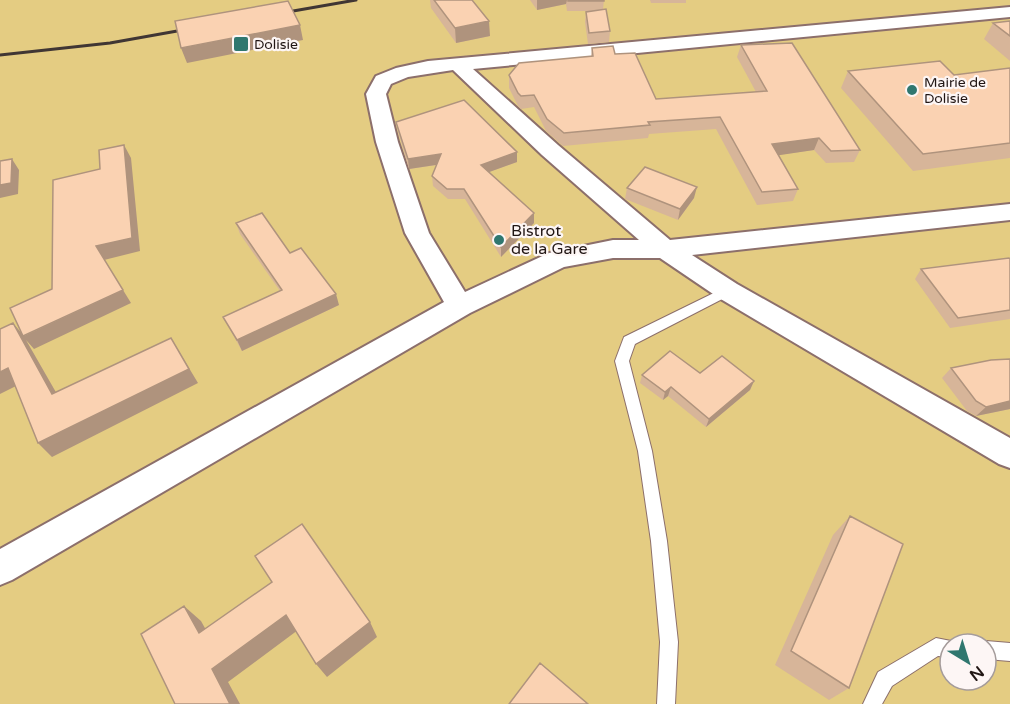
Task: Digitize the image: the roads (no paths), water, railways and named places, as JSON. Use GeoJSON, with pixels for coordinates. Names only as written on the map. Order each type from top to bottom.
{"type":"FeatureCollection","features":[{"type":"Feature","properties":{"kind":"street"},"geometry":{"type":"LineString","coordinates":[[460,306],[417,233],[387,142],[376,94],[383,80],[403,72],[458,65],[1010,12]]}},
{"type":"Feature","properties":{"kind":"street"},"geometry":{"type":"LineString","coordinates":[[458,65],[550,150],[665,249],[728,291],[1010,454]]}},
{"type":"Feature","properties":{"kind":"street"},"geometry":{"type":"LineString","coordinates":[[0,568],[299,400],[460,306],[558,259],[613,249],[665,249],[1010,212]]}},
{"type":"Feature","properties":{"kind":"lane"},"geometry":{"type":"LineString","coordinates":[[666,704],[669,642],[659,541],[645,451],[622,361],[629,341],[728,291]]}},
{"type":"Feature","properties":{"kind":"lane"},"geometry":{"type":"LineString","coordinates":[[872,704],[885,679],[938,647]]}},
{"type":"Feature","properties":{"kind":"railway"},"geometry":{"type":"LineString","coordinates":[[276,14],[356,0]]}},
{"type":"Feature","properties":{"kind":"railway"},"geometry":{"type":"LineString","coordinates":[[0,55],[110,43],[194,28]]}},
{"type":"Feature","properties":{"kind":"place","name":"Dolisie"},"geometry":{"type":"Point","coordinates":[241,44]}},
{"type":"Feature","properties":{"kind":"place","name":"Mairie de Dolisie"},"geometry":{"type":"Point","coordinates":[912,90]}},
{"type":"Feature","properties":{"kind":"place","name":"Bistrot de la Gare"},"geometry":{"type":"Point","coordinates":[499,240]}}]}
